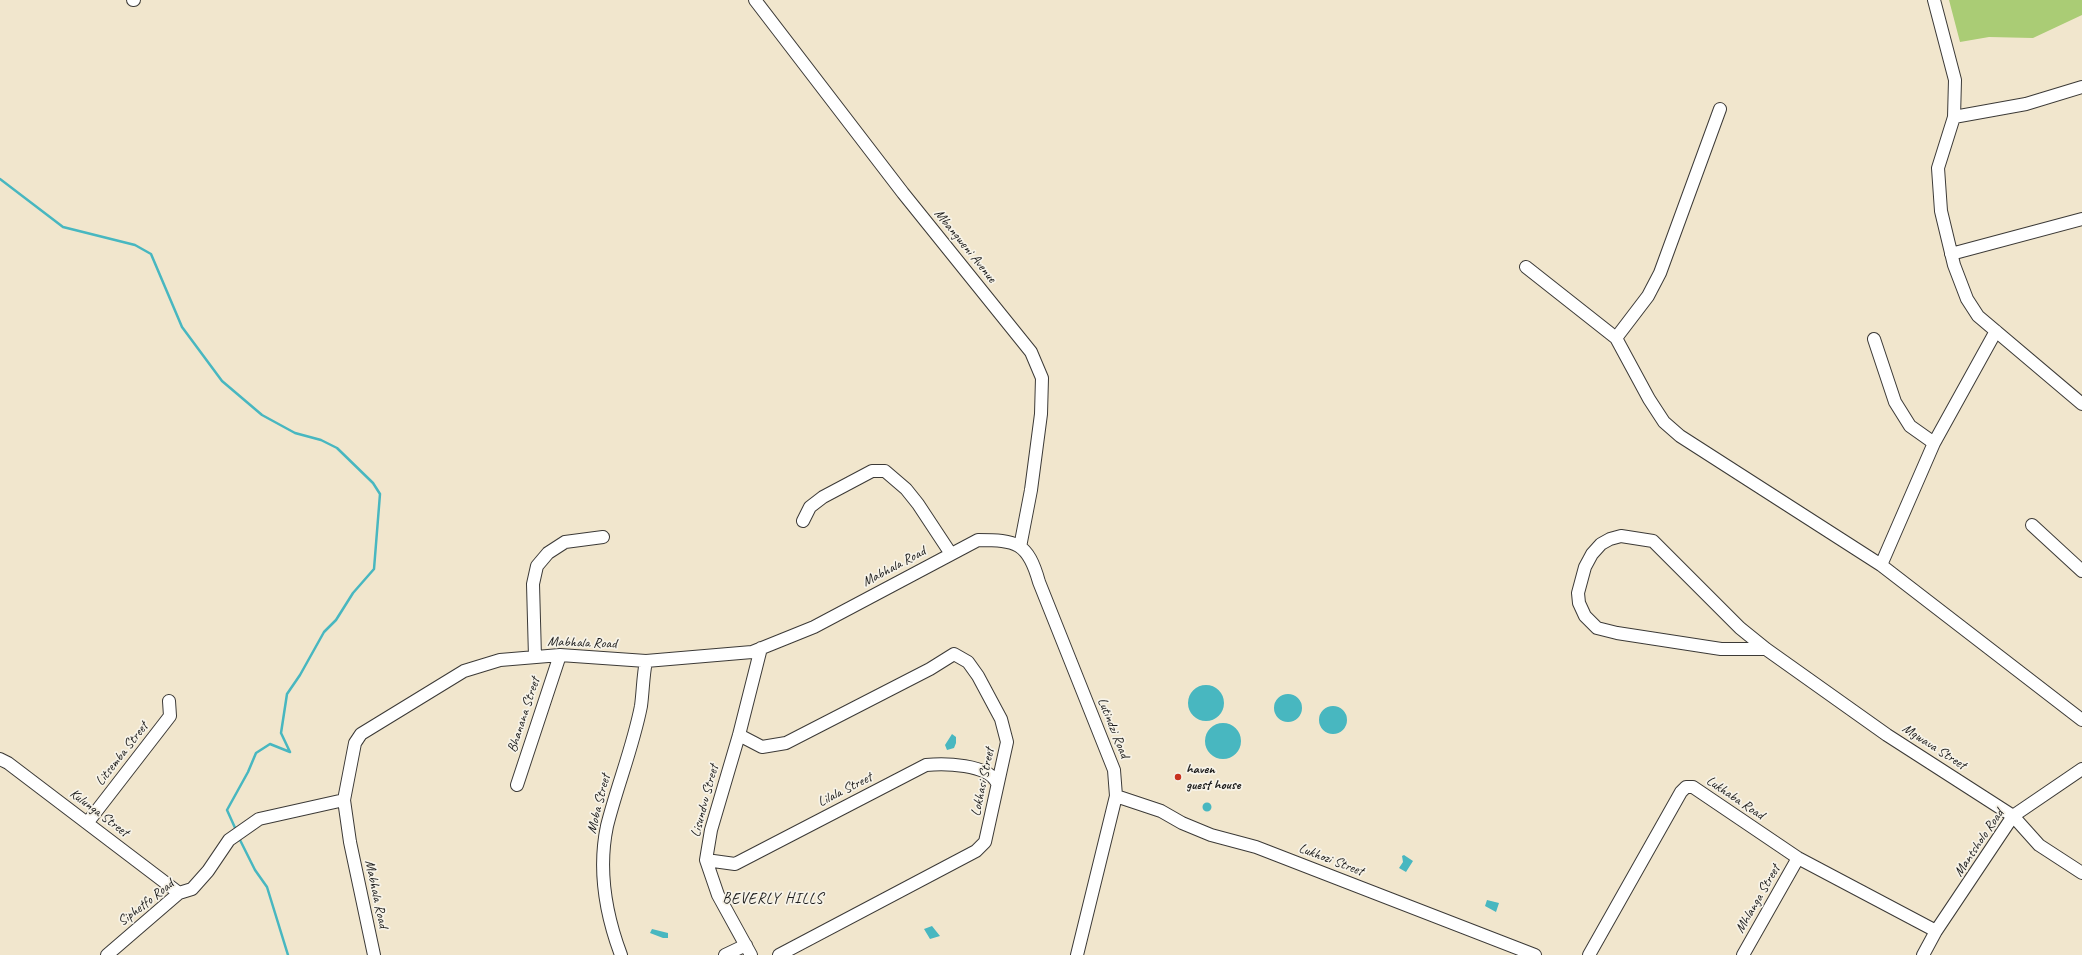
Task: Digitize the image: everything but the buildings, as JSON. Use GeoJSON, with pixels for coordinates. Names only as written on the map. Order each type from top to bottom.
{"type":"FeatureCollection","features":[{"type":"Feature","properties":{"kind":"street","name":"Mbangweni Avenue"},"geometry":{"type":"LineString","coordinates":[[755,0],[903,193],[1031,352],[1042,378],[1041,414],[1031,490],[1020,547]]}},
{"type":"Feature","properties":{"kind":"street"},"geometry":{"type":"LineString","coordinates":[[1934,0],[1955,80],[1954,117],[1938,168],[1942,211],[1951,254],[1967,299],[1978,316],[2082,404]]}},
{"type":"Feature","properties":{"kind":"street"},"geometry":{"type":"LineString","coordinates":[[1954,117],[2026,104],[2082,87]]}},
{"type":"Feature","properties":{"kind":"street"},"geometry":{"type":"LineString","coordinates":[[1616,338],[1648,296],[1660,273],[1720,109]]}},
{"type":"Feature","properties":{"kind":"street"},"geometry":{"type":"LineString","coordinates":[[1951,254],[2082,219]]}},
{"type":"Feature","properties":{"kind":"street"},"geometry":{"type":"LineString","coordinates":[[1526,267],[1616,338],[1649,399],[1664,422],[1680,436],[1881,565],[2082,720]]}},
{"type":"Feature","properties":{"kind":"street"},"geometry":{"type":"LineString","coordinates":[[1881,565],[1934,443],[1996,331]]}},
{"type":"Feature","properties":{"kind":"street"},"geometry":{"type":"LineString","coordinates":[[1874,339],[1895,402],[1910,426],[1934,443]]}},
{"type":"Feature","properties":{"kind":"street"},"geometry":{"type":"LineString","coordinates":[[803,521],[810,507],[823,497],[872,471],[885,471],[906,489],[918,504],[951,554]]}},
{"type":"Feature","properties":{"kind":"street"},"geometry":{"type":"LineString","coordinates":[[2032,525],[2082,571]]}},
{"type":"Feature","properties":{"kind":"street","name":"Mgwava Street"},"geometry":{"type":"LineString","coordinates":[[1766,649],[1721,649],[1617,633],[1597,628],[1585,616],[1579,603],[1578,593],[1585,567],[1592,554],[1601,544],[1610,539],[1621,536],[1637,537],[1653,541],[1740,628],[1766,649],[1887,735],[2013,816],[2039,844],[2082,873]]}},
{"type":"Feature","properties":{"kind":"street"},"geometry":{"type":"LineString","coordinates":[[535,657],[533,584],[537,566],[548,553],[565,542],[603,537]]}},
{"type":"Feature","properties":{"kind":"street","name":"Mabhala Road"},"geometry":{"type":"LineString","coordinates":[[374,955],[350,842],[344,800],[355,743],[361,734],[464,671],[500,660],[560,655],[646,661],[752,652],[814,627],[978,540],[1004,540],[1020,547]]}},
{"type":"Feature","properties":{"kind":"street","name":"Lutindzi Road"},"geometry":{"type":"LineString","coordinates":[[1020,547],[1030,555],[1039,582],[1114,770],[1116,796],[1077,955]]}},
{"type":"Feature","properties":{"kind":"street","name":"Lisundvu Street"},"geometry":{"type":"LineString","coordinates":[[748,950],[718,895],[706,860],[710,830],[739,735],[761,648]]}},
{"type":"Feature","properties":{"kind":"street","name":"Lokhasi Street"},"geometry":{"type":"LineString","coordinates":[[739,735],[762,747],[786,743],[930,669],[954,654],[968,662],[978,676],[1001,719],[1007,742],[985,842],[976,851],[779,955]]}},
{"type":"Feature","properties":{"kind":"street","name":"Bhanana Street"},"geometry":{"type":"LineString","coordinates":[[517,785],[560,655]]}},
{"type":"Feature","properties":{"kind":"street","name":"Moba Street"},"geometry":{"type":"LineString","coordinates":[[621,955],[609,920],[603,858],[607,828],[641,706],[646,661]]}},
{"type":"Feature","properties":{"kind":"street","name":"Litsemba Street"},"geometry":{"type":"LineString","coordinates":[[88,822],[170,716],[169,701]]}},
{"type":"Feature","properties":{"kind":"street","name":"Kulunga Street"},"geometry":{"type":"LineString","coordinates":[[0,759],[8,762],[179,893]]}},
{"type":"Feature","properties":{"kind":"street","name":"Lilala Street"},"geometry":{"type":"LineString","coordinates":[[706,860],[735,864],[926,765],[952,764],[984,771],[995,778],[997,783]]}},
{"type":"Feature","properties":{"kind":"street","name":"Mantsholo Road"},"geometry":{"type":"LineString","coordinates":[[1923,955],[1936,931],[2013,816],[2082,769]]}},
{"type":"Feature","properties":{"kind":"street","name":"Lukhaba Road"},"geometry":{"type":"LineString","coordinates":[[1589,955],[1681,792],[1686,787],[1693,787],[1798,858],[1936,931]]}},
{"type":"Feature","properties":{"kind":"street","name":"Lukhozi Street"},"geometry":{"type":"LineString","coordinates":[[1116,796],[1161,811],[1182,823],[1211,835],[1256,846],[1535,955]]}},
{"type":"Feature","properties":{"kind":"street","name":"Siphetfo Road"},"geometry":{"type":"LineString","coordinates":[[107,955],[179,893],[192,889],[208,871],[229,840],[259,819],[344,800]]}},
{"type":"Feature","properties":{"kind":"street","name":"Mhlanga Street"},"geometry":{"type":"LineString","coordinates":[[1743,955],[1798,858]]}},
{"type":"Feature","properties":{"kind":"street"},"geometry":{"type":"LineString","coordinates":[[725,955],[748,950]]}},
{"type":"Feature","properties":{"kind":"green space"},"geometry":{"type":"Polygon","coordinates":[[[1949,0],[2082,0],[2082,15],[2033,38],[1989,37],[1960,42],[1949,0]]]}},
{"type":"Feature","properties":{"kind":"water"},"geometry":{"type":"Polygon","coordinates":[[[1210,685],[1219,690],[1223,696],[1223,710],[1219,716],[1210,721],[1202,721],[1193,716],[1189,710],[1188,699],[1193,690],[1199,686],[1210,685]]]}},
{"type":"Feature","properties":{"kind":"water"},"geometry":{"type":"Polygon","coordinates":[[[1288,694],[1298,698],[1302,708],[1298,718],[1288,722],[1278,718],[1274,708],[1278,698],[1288,694]]]}},
{"type":"Feature","properties":{"kind":"water"},"geometry":{"type":"Polygon","coordinates":[[[1333,706],[1343,710],[1347,720],[1343,730],[1333,734],[1323,730],[1319,720],[1323,710],[1333,706]]]}},
{"type":"Feature","properties":{"kind":"water"},"geometry":{"type":"Polygon","coordinates":[[[1227,723],[1236,728],[1240,734],[1240,748],[1236,754],[1227,759],[1219,759],[1210,754],[1206,748],[1205,737],[1210,728],[1216,724],[1227,723]]]}},
{"type":"Feature","properties":{"kind":"water"},"geometry":{"type":"Polygon","coordinates":[[[952,734],[956,737],[956,743],[954,748],[947,750],[945,745],[952,734]]]}},
{"type":"Feature","properties":{"kind":"water"},"geometry":{"type":"Polygon","coordinates":[[[1207,802],[1212,807],[1207,812],[1202,807],[1207,802]]]}},
{"type":"Feature","properties":{"kind":"water"},"geometry":{"type":"Polygon","coordinates":[[[1404,855],[1413,861],[1406,872],[1399,868],[1403,862],[1402,856],[1404,855]]]}},
{"type":"Feature","properties":{"kind":"water"},"geometry":{"type":"Polygon","coordinates":[[[1487,900],[1499,903],[1496,912],[1485,906],[1487,900]]]}},
{"type":"Feature","properties":{"kind":"water"},"geometry":{"type":"Polygon","coordinates":[[[932,926],[940,936],[930,939],[924,929],[932,926]]]}},
{"type":"Feature","properties":{"kind":"water"},"geometry":{"type":"Polygon","coordinates":[[[652,929],[668,933],[668,938],[663,938],[650,933],[652,929]]]}},
{"type":"Feature","properties":{"kind":"waterway"},"geometry":{"type":"LineString","coordinates":[[0,179],[63,227],[135,245],[151,254],[182,327],[222,381],[262,415],[295,433],[321,440],[337,448],[373,483],[380,494],[374,569],[353,593],[336,620],[324,632],[300,675],[287,694],[281,733],[290,752],[270,744],[256,753],[248,772],[227,810],[236,830]]}},
{"type":"Feature","properties":{"kind":"waterway"},"geometry":{"type":"LineString","coordinates":[[239,838],[255,870],[267,887],[288,955]]}},
{"type":"Feature","properties":{"kind":"place","name":"haven guest house"},"geometry":{"type":"Point","coordinates":[1178,777]}},
{"type":"Feature","properties":{"kind":"district","name":"BEVERLY HILLS"},"geometry":{"type":"Point","coordinates":[773,899]}}]}
